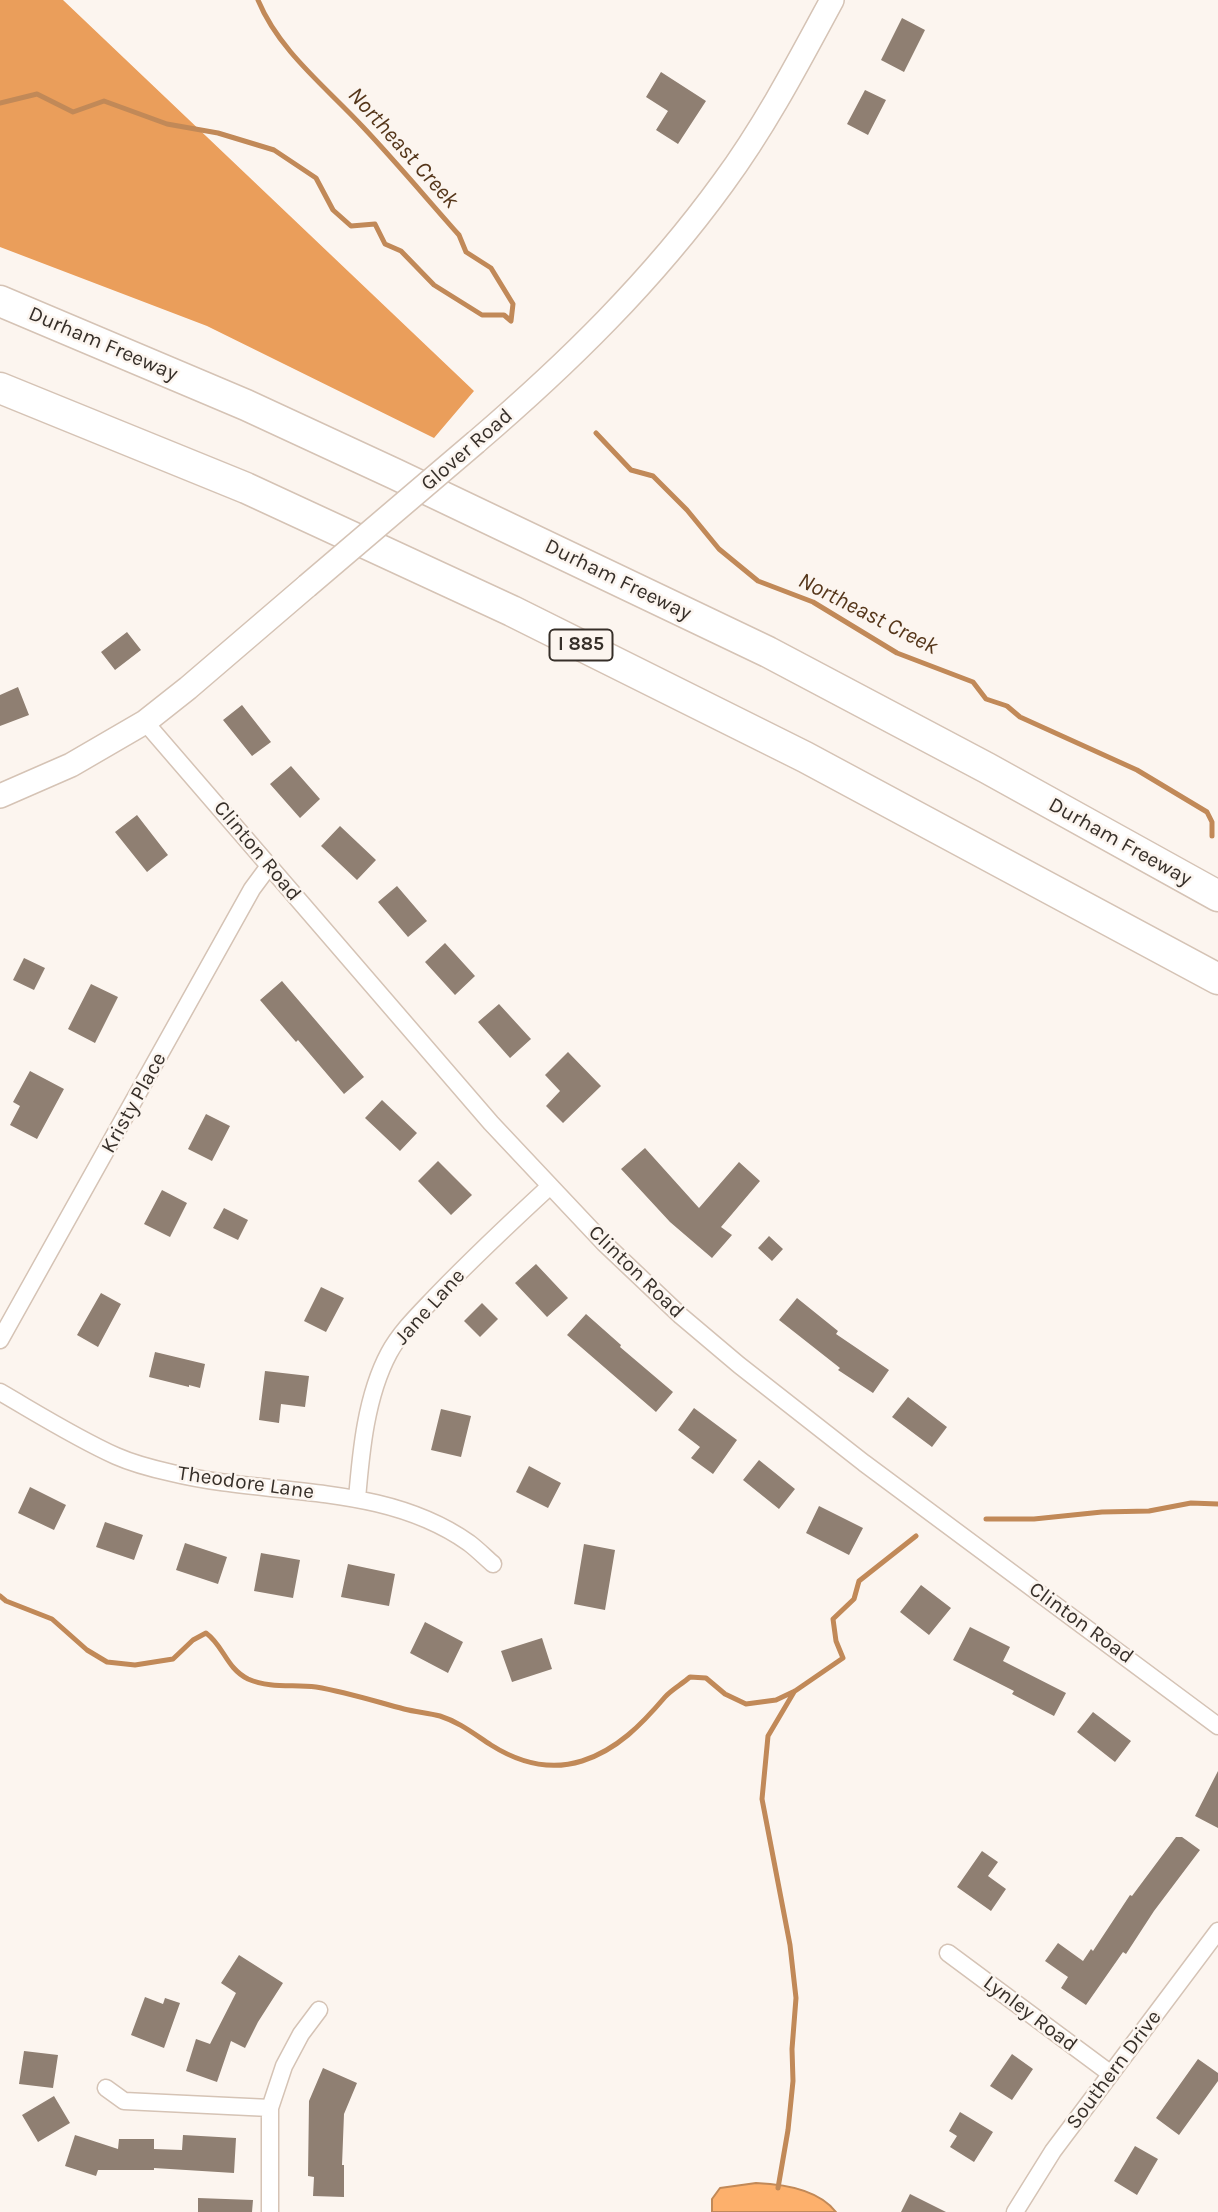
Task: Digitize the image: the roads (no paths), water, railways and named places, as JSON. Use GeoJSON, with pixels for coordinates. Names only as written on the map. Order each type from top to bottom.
{"type":"FeatureCollection","features":[{"type":"Feature","properties":{"kind":"highway","name":"Durham Freeway"},"geometry":{"type":"LineString","coordinates":[[0,301],[321,439],[768,652],[1218,896]]}},
{"type":"Feature","properties":{"kind":"highway","name":"I 885"},"geometry":{"type":"LineString","coordinates":[[0,388],[246,488],[512,611],[805,757],[1218,979]]}},
{"type":"Feature","properties":{"kind":"street","name":"Glover Road"},"geometry":{"type":"LineString","coordinates":[[0,796],[71,765],[145,722],[555,373],[671,251],[723,183],[776,101],[832,0]]}},
{"type":"Feature","properties":{"kind":"street","name":"Clinton Road"},"geometry":{"type":"LineString","coordinates":[[145,722],[491,1123],[604,1243],[681,1316],[864,1464],[1218,1726]]}},
{"type":"Feature","properties":{"kind":"street","name":"Kristy Place"},"geometry":{"type":"LineString","coordinates":[[0,1340],[253,889],[269,866]]}},
{"type":"Feature","properties":{"kind":"street","name":"Jane Lane"},"geometry":{"type":"LineString","coordinates":[[356,1499],[368,1418],[389,1354],[417,1316],[549,1186]]}},
{"type":"Feature","properties":{"kind":"street","name":"Theodore Lane"},"geometry":{"type":"LineString","coordinates":[[0,1392],[120,1458],[221,1483],[356,1499],[391,1506],[469,1543],[493,1564]]}},
{"type":"Feature","properties":{"kind":"street","name":"Southern Drive"},"geometry":{"type":"LineString","coordinates":[[1015,2212],[1053,2151],[1218,1931]]}},
{"type":"Feature","properties":{"kind":"street","name":"Lynley Road"},"geometry":{"type":"LineString","coordinates":[[948,1953],[1111,2074]]}},
{"type":"Feature","properties":{"kind":"street"},"geometry":{"type":"LineString","coordinates":[[270,2212],[270,2108],[284,2066],[319,2010]]}},
{"type":"Feature","properties":{"kind":"street"},"geometry":{"type":"LineString","coordinates":[[106,2088],[124,2101],[270,2108]]}},
{"type":"Feature","properties":{"kind":"waterway"},"geometry":{"type":"LineString","coordinates":[[0,103],[37,94],[73,112],[104,101],[167,124],[218,133],[274,150],[316,178],[333,210],[351,226],[375,224],[385,244],[401,251],[434,285],[482,315],[504,315],[511,321],[513,304],[491,268],[466,252],[459,235],[363,127],[304,68],[278,36],[258,0]]}},
{"type":"Feature","properties":{"kind":"waterway","name":"Northeast Creek"},"geometry":{"type":"LineString","coordinates":[[596,433],[631,470],[653,476],[687,510],[719,549],[758,581],[813,602],[897,653],[973,682],[986,699],[1007,706],[1020,717],[1137,770],[1207,812],[1212,822],[1212,836]]}},
{"type":"Feature","properties":{"kind":"waterway"},"geometry":{"type":"LineString","coordinates":[[986,1519],[1034,1519],[1102,1512],[1149,1511],[1191,1503],[1218,1504]]}},
{"type":"Feature","properties":{"kind":"waterway"},"geometry":{"type":"LineString","coordinates":[[0,1596],[6,1601],[52,1619],[87,1650],[107,1662],[135,1665],[173,1659],[193,1640],[206,1633],[235,1669],[248,1679],[274,1685],[327,1689],[440,1716],[512,1756],[535,1763],[558,1765],[582,1761],[618,1743],[638,1726],[667,1694],[690,1677],[706,1678],[725,1694],[746,1704],[776,1700],[795,1691],[843,1658],[836,1641],[833,1619],[854,1599],[859,1581],[916,1536]]}},
{"type":"Feature","properties":{"kind":"waterway"},"geometry":{"type":"LineString","coordinates":[[778,2188],[793,2081],[792,2049],[796,1998],[790,1945],[762,1799],[768,1736],[794,1692]]}}]}
